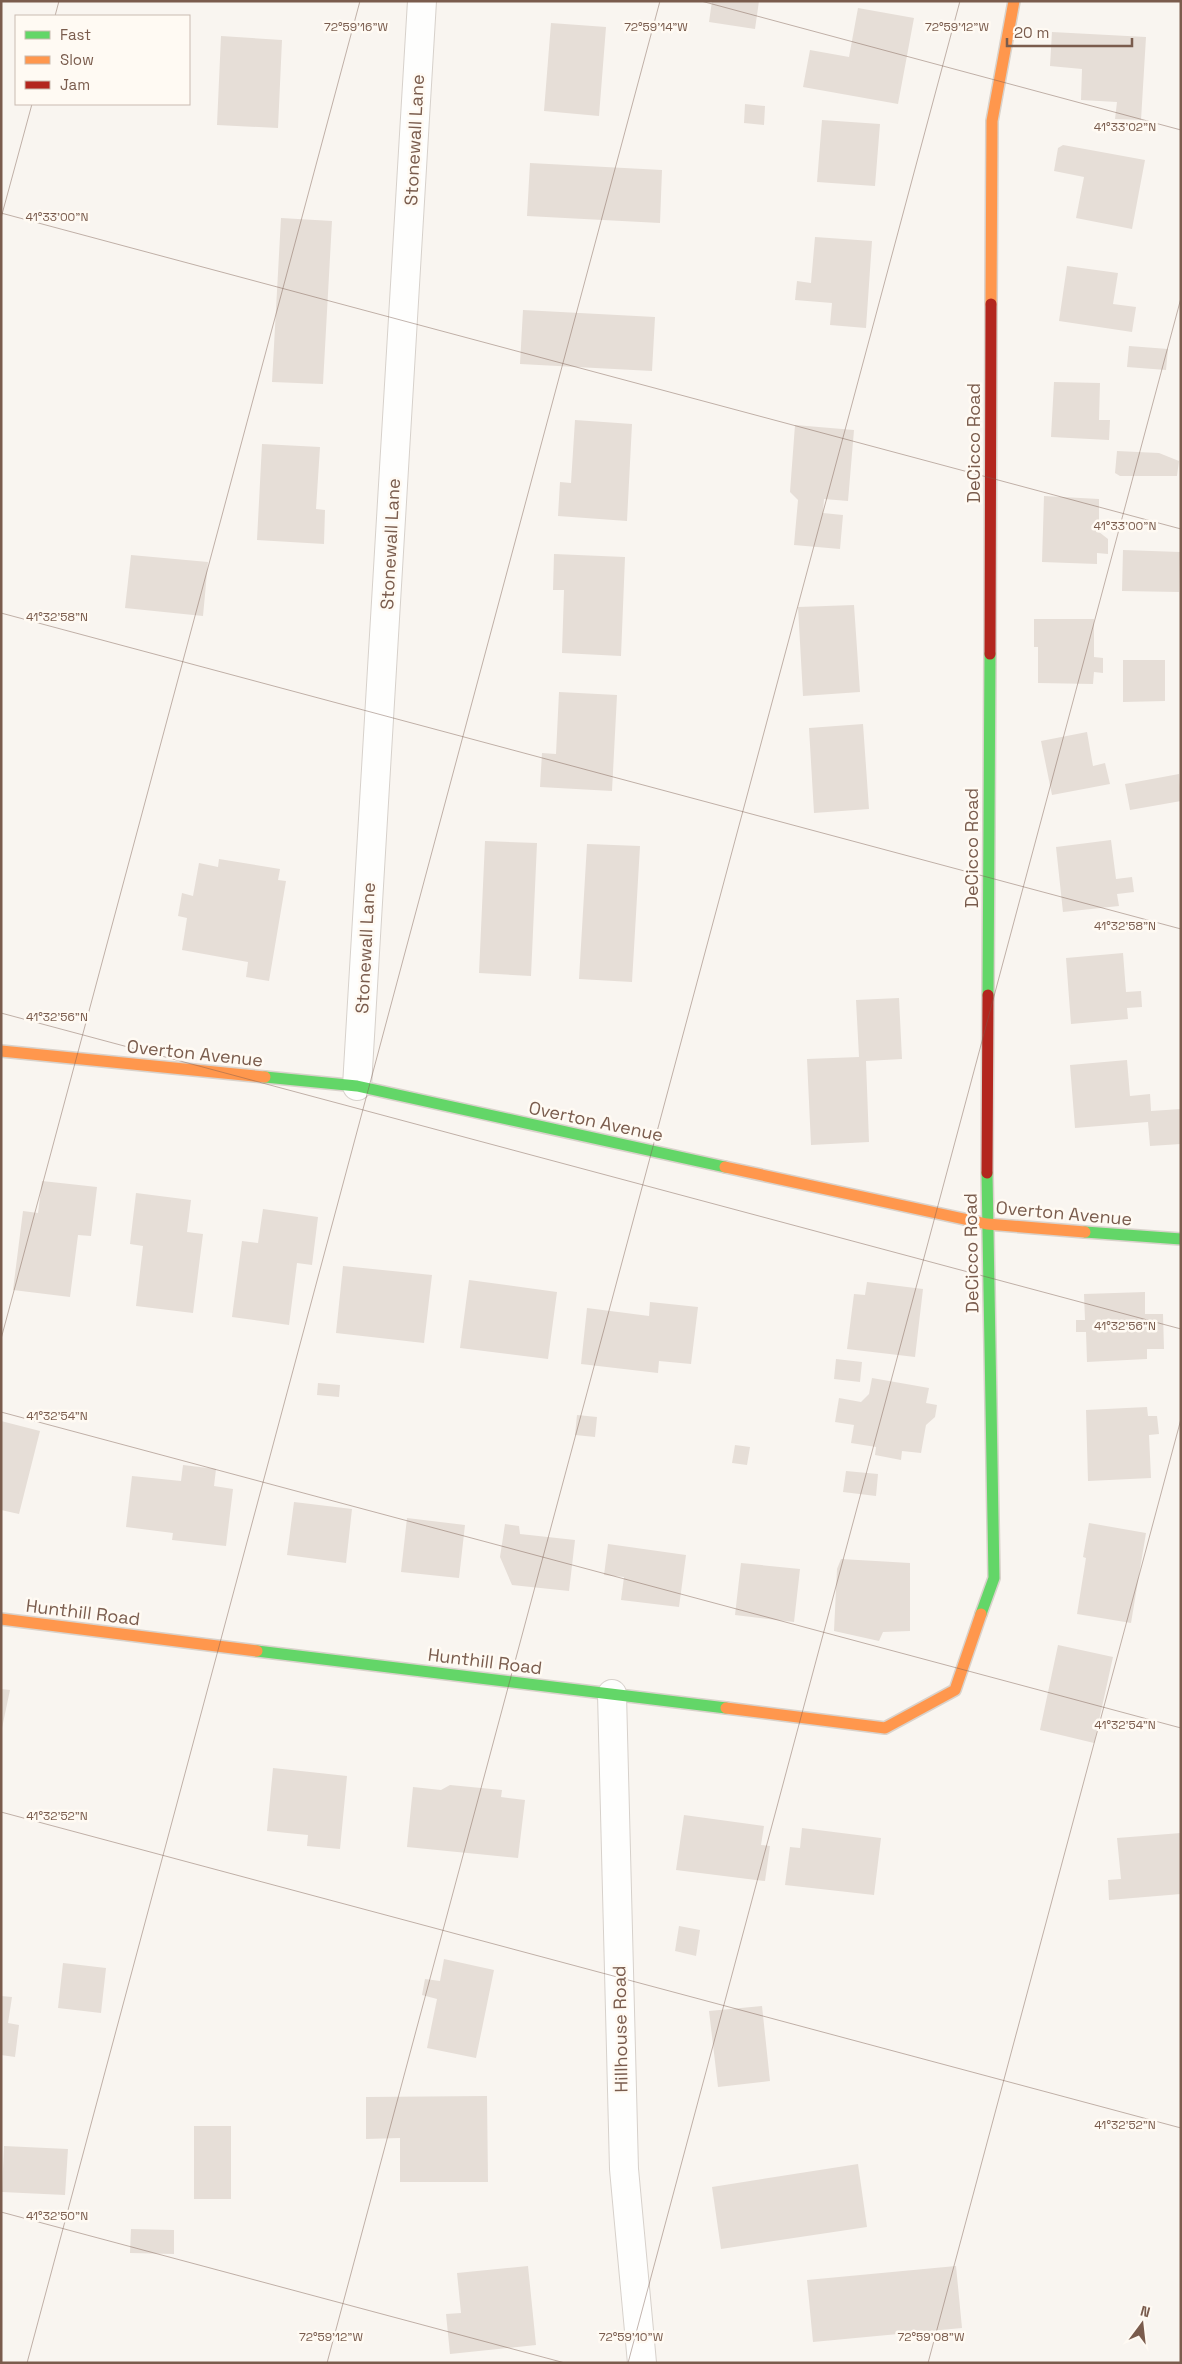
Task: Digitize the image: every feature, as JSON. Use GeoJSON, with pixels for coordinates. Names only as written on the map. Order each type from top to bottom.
{"type":"FeatureCollection","features":[{"type":"Feature","properties":{"kind":"street","name":"Stonewall Lane"},"geometry":{"type":"LineString","coordinates":[[357,1086],[422,1]]}},
{"type":"Feature","properties":{"kind":"street","name":"DeCicco Road"},"geometry":{"type":"LineString","coordinates":[[955,1690],[994,1578],[987,1224],[992,121],[1014,1]]}},
{"type":"Feature","properties":{"kind":"street","name":"Overton Avenue"},"geometry":{"type":"LineString","coordinates":[[1,1051],[357,1086],[987,1224],[1181,1239]]}},
{"type":"Feature","properties":{"kind":"street","name":"Hunthill Road"},"geometry":{"type":"LineString","coordinates":[[1,1619],[885,1728],[955,1690]]}},
{"type":"Feature","properties":{"kind":"street","name":"Hillhouse Road"},"geometry":{"type":"LineString","coordinates":[[612,1694],[624,2169],[642,2363]]}},
{"type":"Feature","properties":{"kind":"building"},"geometry":{"type":"Polygon","coordinates":[[[712,1],[759,1],[755,29],[709,22],[712,1]]]}},
{"type":"Feature","properties":{"kind":"building"},"geometry":{"type":"Polygon","coordinates":[[[858,8],[914,18],[898,104],[803,87],[810,50],[849,57],[858,8]]]}},
{"type":"Feature","properties":{"kind":"building"},"geometry":{"type":"Polygon","coordinates":[[[551,23],[606,27],[599,116],[544,111],[551,23]]]}},
{"type":"Feature","properties":{"kind":"building"},"geometry":{"type":"Polygon","coordinates":[[[1052,32],[1146,37],[1141,120],[1115,119],[1117,102],[1081,100],[1082,69],[1050,66],[1052,32]]]}},
{"type":"Feature","properties":{"kind":"building"},"geometry":{"type":"Polygon","coordinates":[[[221,36],[282,40],[278,128],[217,125],[221,36]]]}},
{"type":"Feature","properties":{"kind":"building"},"geometry":{"type":"Polygon","coordinates":[[[745,104],[765,106],[764,125],[744,123],[745,104]]]}},
{"type":"Feature","properties":{"kind":"building"},"geometry":{"type":"Polygon","coordinates":[[[822,120],[880,124],[875,186],[817,182],[822,120]]]}},
{"type":"Feature","properties":{"kind":"building"},"geometry":{"type":"Polygon","coordinates":[[[1063,145],[1145,160],[1132,229],[1076,218],[1084,177],[1054,171],[1058,148],[1063,145]]]}},
{"type":"Feature","properties":{"kind":"building"},"geometry":{"type":"Polygon","coordinates":[[[530,163],[662,170],[660,223],[527,216],[530,163]]]}},
{"type":"Feature","properties":{"kind":"building"},"geometry":{"type":"Polygon","coordinates":[[[281,218],[332,221],[323,384],[272,382],[281,218]]]}},
{"type":"Feature","properties":{"kind":"building"},"geometry":{"type":"Polygon","coordinates":[[[815,237],[872,241],[866,328],[830,325],[832,303],[795,300],[797,281],[811,283],[815,237]]]}},
{"type":"Feature","properties":{"kind":"building"},"geometry":{"type":"Polygon","coordinates":[[[1067,266],[1118,273],[1113,304],[1136,307],[1132,332],[1059,321],[1067,266]]]}},
{"type":"Feature","properties":{"kind":"building"},"geometry":{"type":"Polygon","coordinates":[[[523,310],[655,317],[652,371],[520,364],[523,310]]]}},
{"type":"Feature","properties":{"kind":"building"},"geometry":{"type":"Polygon","coordinates":[[[1129,346],[1168,349],[1166,370],[1127,367],[1129,346]]]}},
{"type":"Feature","properties":{"kind":"building"},"geometry":{"type":"Polygon","coordinates":[[[1054,382],[1100,383],[1099,420],[1110,420],[1109,440],[1051,437],[1054,382]]]}},
{"type":"Feature","properties":{"kind":"building"},"geometry":{"type":"Polygon","coordinates":[[[575,420],[632,424],[627,521],[558,516],[560,482],[571,483],[575,420]]]}},
{"type":"Feature","properties":{"kind":"building"},"geometry":{"type":"Polygon","coordinates":[[[795,425],[854,430],[848,501],[824,499],[823,513],[843,515],[840,549],[794,545],[798,500],[790,492],[795,425]]]}},
{"type":"Feature","properties":{"kind":"building"},"geometry":{"type":"Polygon","coordinates":[[[262,444],[320,447],[316,509],[325,510],[324,544],[257,540],[262,444]]]}},
{"type":"Feature","properties":{"kind":"building"},"geometry":{"type":"Polygon","coordinates":[[[1117,451],[1159,453],[1179,461],[1177,476],[1120,476],[1115,473],[1117,451]]]}},
{"type":"Feature","properties":{"kind":"building"},"geometry":{"type":"Polygon","coordinates":[[[1044,496],[1099,499],[1099,532],[1108,539],[1108,554],[1097,553],[1097,564],[1042,562],[1044,496]]]}},
{"type":"Feature","properties":{"kind":"building"},"geometry":{"type":"Polygon","coordinates":[[[1123,550],[1180,552],[1179,592],[1122,591],[1123,550]]]}},
{"type":"Feature","properties":{"kind":"building"},"geometry":{"type":"Polygon","coordinates":[[[554,554],[625,557],[621,656],[562,653],[564,590],[553,590],[554,554]]]}},
{"type":"Feature","properties":{"kind":"building"},"geometry":{"type":"Polygon","coordinates":[[[131,555],[208,562],[203,616],[125,608],[131,555]]]}},
{"type":"Feature","properties":{"kind":"building"},"geometry":{"type":"Polygon","coordinates":[[[854,605],[860,692],[803,696],[798,607],[854,605]]]}},
{"type":"Feature","properties":{"kind":"building"},"geometry":{"type":"Polygon","coordinates":[[[1034,619],[1094,619],[1094,657],[1103,658],[1103,673],[1094,672],[1093,684],[1038,683],[1038,647],[1034,647],[1034,619]]]}},
{"type":"Feature","properties":{"kind":"building"},"geometry":{"type":"Polygon","coordinates":[[[1123,660],[1165,660],[1165,701],[1123,702],[1123,660]]]}},
{"type":"Feature","properties":{"kind":"building"},"geometry":{"type":"Polygon","coordinates":[[[559,692],[617,695],[612,791],[540,787],[542,753],[556,754],[559,692]]]}},
{"type":"Feature","properties":{"kind":"building"},"geometry":{"type":"Polygon","coordinates":[[[863,724],[869,809],[814,813],[809,728],[863,724]]]}},
{"type":"Feature","properties":{"kind":"building"},"geometry":{"type":"Polygon","coordinates":[[[1087,732],[1093,766],[1105,763],[1110,784],[1052,795],[1041,741],[1087,732]]]}},
{"type":"Feature","properties":{"kind":"building"},"geometry":{"type":"Polygon","coordinates":[[[1179,774],[1181,801],[1130,810],[1125,784],[1179,774]]]}},
{"type":"Feature","properties":{"kind":"building"},"geometry":{"type":"Polygon","coordinates":[[[1111,840],[1116,879],[1132,877],[1134,892],[1117,894],[1119,906],[1063,912],[1056,847],[1111,840]]]}},
{"type":"Feature","properties":{"kind":"building"},"geometry":{"type":"Polygon","coordinates":[[[485,841],[537,843],[531,976],[479,973],[485,841]]]}},
{"type":"Feature","properties":{"kind":"building"},"geometry":{"type":"Polygon","coordinates":[[[587,844],[640,846],[632,982],[579,979],[587,844]]]}},
{"type":"Feature","properties":{"kind":"building"},"geometry":{"type":"Polygon","coordinates":[[[219,859],[280,869],[278,880],[286,881],[269,981],[246,977],[248,962],[182,950],[187,918],[178,916],[182,893],[193,896],[199,863],[218,867],[219,859]]]}},
{"type":"Feature","properties":{"kind":"building"},"geometry":{"type":"Polygon","coordinates":[[[1123,953],[1126,992],[1141,991],[1142,1007],[1127,1008],[1128,1019],[1071,1024],[1066,958],[1123,953]]]}},
{"type":"Feature","properties":{"kind":"building"},"geometry":{"type":"Polygon","coordinates":[[[899,998],[902,1059],[866,1061],[869,1142],[811,1145],[807,1059],[859,1057],[856,1000],[899,998]]]}},
{"type":"Feature","properties":{"kind":"building"},"geometry":{"type":"Polygon","coordinates":[[[1127,1060],[1130,1096],[1150,1094],[1151,1111],[1181,1109],[1181,1144],[1150,1146],[1148,1122],[1075,1128],[1070,1065],[1127,1060]]]}},
{"type":"Feature","properties":{"kind":"building"},"geometry":{"type":"Polygon","coordinates":[[[42,1181],[97,1187],[91,1236],[78,1235],[70,1297],[13,1290],[23,1211],[38,1213],[42,1181]]]}},
{"type":"Feature","properties":{"kind":"building"},"geometry":{"type":"Polygon","coordinates":[[[136,1193],[191,1200],[187,1232],[203,1234],[193,1313],[136,1306],[143,1246],[130,1244],[136,1193]]]}},
{"type":"Feature","properties":{"kind":"building"},"geometry":{"type":"Polygon","coordinates":[[[263,1209],[318,1217],[312,1265],[297,1263],[289,1325],[232,1317],[242,1241],[258,1243],[263,1209]]]}},
{"type":"Feature","properties":{"kind":"building"},"geometry":{"type":"Polygon","coordinates":[[[343,1266],[432,1275],[424,1343],[336,1333],[343,1266]]]}},
{"type":"Feature","properties":{"kind":"building"},"geometry":{"type":"Polygon","coordinates":[[[469,1280],[557,1292],[548,1359],[460,1348],[469,1280]]]}},
{"type":"Feature","properties":{"kind":"building"},"geometry":{"type":"Polygon","coordinates":[[[867,1282],[923,1289],[915,1357],[847,1349],[854,1294],[865,1295],[867,1282]]]}},
{"type":"Feature","properties":{"kind":"building"},"geometry":{"type":"Polygon","coordinates":[[[1145,1292],[1145,1314],[1163,1314],[1164,1349],[1147,1349],[1147,1359],[1087,1362],[1086,1332],[1076,1332],[1076,1320],[1085,1320],[1084,1294],[1145,1292]]]}},
{"type":"Feature","properties":{"kind":"building"},"geometry":{"type":"Polygon","coordinates":[[[650,1302],[698,1307],[691,1364],[659,1361],[658,1373],[581,1364],[587,1308],[649,1316],[650,1302]]]}},
{"type":"Feature","properties":{"kind":"building"},"geometry":{"type":"Polygon","coordinates":[[[836,1359],[862,1362],[860,1382],[834,1379],[836,1359]]]}},
{"type":"Feature","properties":{"kind":"building"},"geometry":{"type":"Polygon","coordinates":[[[872,1378],[929,1388],[926,1403],[937,1405],[935,1417],[926,1425],[921,1453],[902,1451],[901,1460],[875,1455],[876,1447],[851,1443],[854,1425],[835,1422],[839,1398],[861,1402],[869,1394],[872,1378]]]}},
{"type":"Feature","properties":{"kind":"building"},"geometry":{"type":"Polygon","coordinates":[[[318,1383],[340,1385],[339,1397],[317,1395],[318,1383]]]}},
{"type":"Feature","properties":{"kind":"building"},"geometry":{"type":"Polygon","coordinates":[[[1147,1407],[1148,1416],[1157,1416],[1159,1434],[1149,1435],[1151,1478],[1088,1481],[1086,1410],[1147,1407]]]}},
{"type":"Feature","properties":{"kind":"building"},"geometry":{"type":"Polygon","coordinates":[[[577,1415],[597,1417],[595,1437],[575,1435],[577,1415]]]}},
{"type":"Feature","properties":{"kind":"building"},"geometry":{"type":"Polygon","coordinates":[[[1,1421],[40,1431],[19,1514],[1,1510],[1,1421]]]}},
{"type":"Feature","properties":{"kind":"building"},"geometry":{"type":"Polygon","coordinates":[[[735,1445],[750,1447],[747,1465],[732,1463],[735,1445]]]}},
{"type":"Feature","properties":{"kind":"building"},"geometry":{"type":"Polygon","coordinates":[[[183,1465],[216,1469],[214,1486],[233,1489],[226,1546],[172,1540],[173,1533],[126,1527],[132,1476],[181,1481],[183,1465]]]}},
{"type":"Feature","properties":{"kind":"building"},"geometry":{"type":"Polygon","coordinates":[[[846,1471],[878,1474],[876,1496],[843,1492],[846,1471]]]}},
{"type":"Feature","properties":{"kind":"building"},"geometry":{"type":"Polygon","coordinates":[[[294,1502],[352,1509],[346,1563],[287,1555],[294,1502]]]}},
{"type":"Feature","properties":{"kind":"building"},"geometry":{"type":"Polygon","coordinates":[[[407,1518],[465,1525],[459,1578],[401,1572],[407,1518]]]}},
{"type":"Feature","properties":{"kind":"building"},"geometry":{"type":"Polygon","coordinates":[[[1089,1523],[1146,1533],[1131,1623],[1077,1614],[1086,1558],[1083,1557],[1089,1523]]]}},
{"type":"Feature","properties":{"kind":"building"},"geometry":{"type":"Polygon","coordinates":[[[505,1524],[519,1526],[520,1534],[575,1540],[569,1591],[512,1585],[500,1557],[505,1524]]]}},
{"type":"Feature","properties":{"kind":"building"},"geometry":{"type":"Polygon","coordinates":[[[608,1544],[686,1555],[679,1607],[621,1600],[624,1577],[604,1575],[608,1544]]]}},
{"type":"Feature","properties":{"kind":"building"},"geometry":{"type":"Polygon","coordinates":[[[841,1559],[910,1563],[910,1631],[883,1632],[879,1641],[834,1631],[837,1569],[841,1559]]]}},
{"type":"Feature","properties":{"kind":"building"},"geometry":{"type":"Polygon","coordinates":[[[741,1563],[800,1569],[794,1622],[735,1615],[741,1563]]]}},
{"type":"Feature","properties":{"kind":"building"},"geometry":{"type":"Polygon","coordinates":[[[1058,1645],[1113,1657],[1094,1743],[1040,1730],[1058,1645]]]}},
{"type":"Feature","properties":{"kind":"building"},"geometry":{"type":"Polygon","coordinates":[[[1,1689],[10,1690],[2,1728],[1,1728],[1,1689]]]}},
{"type":"Feature","properties":{"kind":"building"},"geometry":{"type":"Polygon","coordinates":[[[273,1768],[347,1776],[340,1849],[307,1846],[308,1835],[267,1831],[273,1768]]]}},
{"type":"Feature","properties":{"kind":"building"},"geometry":{"type":"Polygon","coordinates":[[[450,1785],[502,1790],[501,1797],[525,1800],[518,1858],[407,1847],[413,1787],[441,1790],[450,1785]]]}},
{"type":"Feature","properties":{"kind":"building"},"geometry":{"type":"Polygon","coordinates":[[[684,1815],[764,1826],[761,1845],[770,1846],[765,1881],[676,1870],[684,1815]]]}},
{"type":"Feature","properties":{"kind":"building"},"geometry":{"type":"Polygon","coordinates":[[[802,1828],[881,1838],[874,1895],[785,1885],[790,1847],[800,1848],[802,1828]]]}},
{"type":"Feature","properties":{"kind":"building"},"geometry":{"type":"Polygon","coordinates":[[[1181,1833],[1181,1894],[1109,1900],[1108,1880],[1121,1879],[1117,1838],[1181,1833]]]}},
{"type":"Feature","properties":{"kind":"building"},"geometry":{"type":"Polygon","coordinates":[[[679,1926],[700,1930],[696,1956],[675,1951],[679,1926]]]}},
{"type":"Feature","properties":{"kind":"building"},"geometry":{"type":"Polygon","coordinates":[[[444,1959],[494,1970],[476,2058],[427,2048],[437,1999],[422,1995],[425,1979],[440,1981],[444,1959]]]}},
{"type":"Feature","properties":{"kind":"building"},"geometry":{"type":"Polygon","coordinates":[[[63,1963],[106,1968],[101,2013],[58,2008],[63,1963]]]}},
{"type":"Feature","properties":{"kind":"building"},"geometry":{"type":"Polygon","coordinates":[[[1,1996],[12,1997],[8,2023],[19,2025],[15,2057],[1,2055],[1,1996]]]}},
{"type":"Feature","properties":{"kind":"building"},"geometry":{"type":"Polygon","coordinates":[[[762,2006],[770,2081],[718,2087],[709,2011],[762,2006]]]}},
{"type":"Feature","properties":{"kind":"building"},"geometry":{"type":"Polygon","coordinates":[[[487,2096],[488,2182],[400,2182],[400,2138],[366,2139],[366,2097],[487,2096]]]}},
{"type":"Feature","properties":{"kind":"building"},"geometry":{"type":"Polygon","coordinates":[[[194,2126],[231,2126],[231,2199],[194,2199],[194,2126]]]}},
{"type":"Feature","properties":{"kind":"building"},"geometry":{"type":"Polygon","coordinates":[[[4,2146],[68,2149],[65,2195],[2,2192],[4,2146]]]}},
{"type":"Feature","properties":{"kind":"building"},"geometry":{"type":"Polygon","coordinates":[[[858,2164],[867,2227],[721,2249],[712,2187],[858,2164]]]}},
{"type":"Feature","properties":{"kind":"building"},"geometry":{"type":"Polygon","coordinates":[[[131,2229],[174,2230],[174,2254],[130,2253],[131,2229]]]}},
{"type":"Feature","properties":{"kind":"building"},"geometry":{"type":"Polygon","coordinates":[[[528,2266],[536,2345],[450,2354],[446,2314],[461,2313],[457,2273],[528,2266]]]}},
{"type":"Feature","properties":{"kind":"building"},"geometry":{"type":"Polygon","coordinates":[[[956,2266],[962,2328],[813,2342],[807,2280],[956,2266]]]}},
{"type":"Feature","properties":{"kind":"traffic: fast"},"geometry":{"type":"LineString","coordinates":[[988,995],[990,654]]}},
{"type":"Feature","properties":{"kind":"traffic: fast"},"geometry":{"type":"LineString","coordinates":[[265,1077],[357,1086],[725,1167]]}},
{"type":"Feature","properties":{"kind":"traffic: fast"},"geometry":{"type":"LineString","coordinates":[[981,1614],[994,1578],[987,1173]]}},
{"type":"Feature","properties":{"kind":"traffic: fast"},"geometry":{"type":"LineString","coordinates":[[1085,1232],[1181,1239]]}},
{"type":"Feature","properties":{"kind":"traffic: fast"},"geometry":{"type":"LineString","coordinates":[[257,1651],[726,1708]]}},
{"type":"Feature","properties":{"kind":"traffic: slow"},"geometry":{"type":"LineString","coordinates":[[991,304],[992,121],[1014,1]]}},
{"type":"Feature","properties":{"kind":"traffic: slow"},"geometry":{"type":"LineString","coordinates":[[1,1051],[265,1077]]}},
{"type":"Feature","properties":{"kind":"traffic: slow"},"geometry":{"type":"LineString","coordinates":[[725,1167],[987,1224],[1085,1232]]}},
{"type":"Feature","properties":{"kind":"traffic: slow"},"geometry":{"type":"LineString","coordinates":[[726,1708],[885,1728],[955,1690],[981,1614]]}},
{"type":"Feature","properties":{"kind":"traffic: slow"},"geometry":{"type":"LineString","coordinates":[[1,1619],[257,1651]]}},
{"type":"Feature","properties":{"kind":"traffic: jam"},"geometry":{"type":"LineString","coordinates":[[990,654],[991,304]]}},
{"type":"Feature","properties":{"kind":"traffic: jam"},"geometry":{"type":"LineString","coordinates":[[987,1173],[988,995]]}}]}
